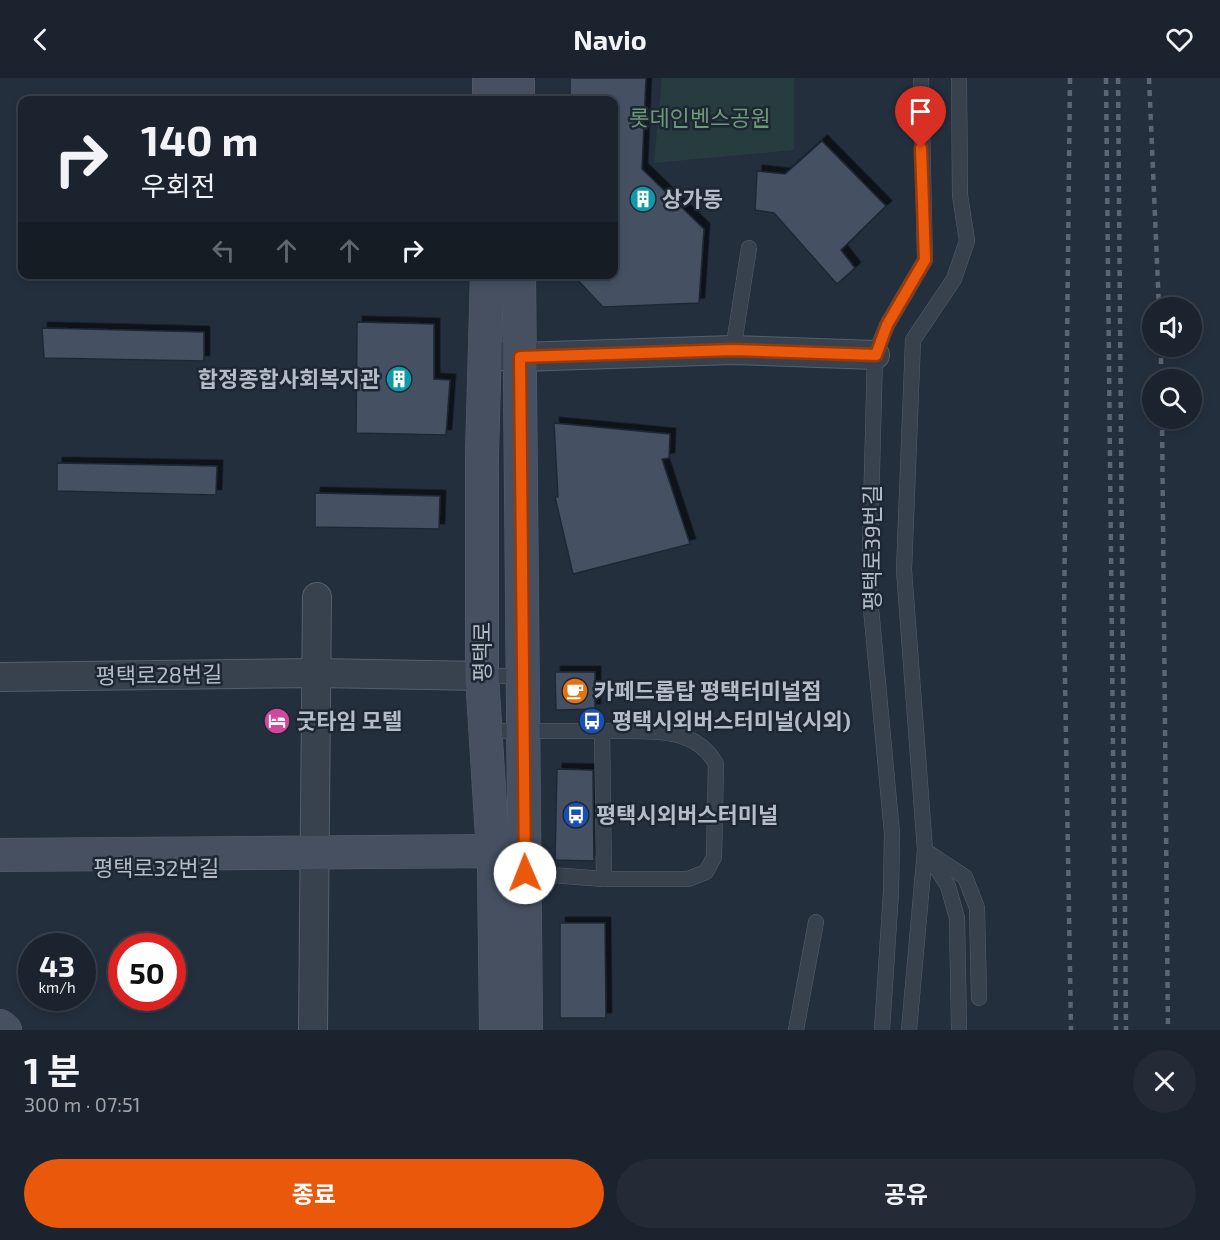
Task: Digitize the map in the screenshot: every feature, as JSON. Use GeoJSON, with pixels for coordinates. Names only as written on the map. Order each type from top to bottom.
{"type":"FeatureCollection","features":[{"type":"Feature","properties":{"kind":"main road"},"geometry":{"type":"LineString","coordinates":[[489,78],[489,96]]}},
{"type":"Feature","properties":{"kind":"main road"},"geometry":{"type":"LineString","coordinates":[[518,78],[518,96]]}},
{"type":"Feature","properties":{"kind":"main road","name":"평택로"},"geometry":{"type":"LineString","coordinates":[[487,279],[483,453],[483,731],[504,864],[526,1030]]}},
{"type":"Feature","properties":{"kind":"main road","name":"평택로"},"geometry":{"type":"LineString","coordinates":[[496,1030],[504,864],[523,730],[519,279]]}},
{"type":"Feature","properties":{"kind":"main road"},"geometry":{"type":"LineString","coordinates":[[0,855],[314,862]]}},
{"type":"Feature","properties":{"kind":"main road","name":"평택로32번길"},"geometry":{"type":"LineString","coordinates":[[0,867],[314,862],[504,864]]}},
{"type":"Feature","properties":{"kind":"main road"},"geometry":{"type":"LineString","coordinates":[[0,1026],[4,1030]]}},
{"type":"Feature","properties":{"kind":"street"},"geometry":{"type":"LineString","coordinates":[[487,356],[520,357],[733,350],[876,355]]}},
{"type":"Feature","properties":{"kind":"street"},"geometry":{"type":"LineString","coordinates":[[483,453],[521,455]]}},
{"type":"Feature","properties":{"kind":"street"},"geometry":{"type":"LineString","coordinates":[[313,1030],[317,597]]}},
{"type":"Feature","properties":{"kind":"street","name":"평택로28번길"},"geometry":{"type":"LineString","coordinates":[[0,676],[318,673],[482,676]]}},
{"type":"Feature","properties":{"kind":"lane","name":"평택로39번길"},"geometry":{"type":"LineString","coordinates":[[882,1030],[891,892],[892,833],[869,587],[876,355],[887,325],[925,260],[921,171],[921,78]]}},
{"type":"Feature","properties":{"kind":"lane"},"geometry":{"type":"LineString","coordinates":[[909,1030],[925,850],[904,570],[913,340],[954,279],[967,241],[960,195],[959,78]]}},
{"type":"Feature","properties":{"kind":"lane"},"geometry":{"type":"LineString","coordinates":[[733,350],[748,248]]}},
{"type":"Feature","properties":{"kind":"lane"},"geometry":{"type":"LineString","coordinates":[[482,676],[523,676]]}},
{"type":"Feature","properties":{"kind":"lane"},"geometry":{"type":"LineString","coordinates":[[483,731],[676,732],[710,752],[716,764],[714,857],[706,872],[688,879],[604,879],[504,864]]}},
{"type":"Feature","properties":{"kind":"lane"},"geometry":{"type":"LineString","coordinates":[[602,731],[604,879]]}},
{"type":"Feature","properties":{"kind":"lane"},"geometry":{"type":"LineString","coordinates":[[925,850],[965,877],[977,908],[979,998]]}},
{"type":"Feature","properties":{"kind":"lane"},"geometry":{"type":"LineString","coordinates":[[925,850],[948,886],[957,918],[959,1030]]}},
{"type":"Feature","properties":{"kind":"lane"},"geometry":{"type":"LineString","coordinates":[[796,1030],[816,922]]}},
{"type":"Feature","properties":{"kind":"green space","name":"롯데인벤스공원"},"geometry":{"type":"Polygon","coordinates":[[[662,78],[794,78],[794,150],[654,163],[662,78]]]}},
{"type":"Feature","properties":{"kind":"building","name":"상가동"},"geometry":{"type":"Polygon","coordinates":[[[570,78],[646,78],[642,169],[704,229],[699,303],[603,307],[577,279],[618,279],[618,96],[570,96],[570,78]]]}},
{"type":"Feature","properties":{"kind":"building"},"geometry":{"type":"Polygon","coordinates":[[[822,141],[886,206],[841,250],[855,268],[837,284],[774,213],[755,210],[757,171],[785,174],[822,141]]]}},
{"type":"Feature","properties":{"kind":"building","name":"합정종합사회복지관"},"geometry":{"type":"Polygon","coordinates":[[[357,322],[434,324],[434,379],[450,380],[446,435],[356,433],[357,322]]]}},
{"type":"Feature","properties":{"kind":"building"},"geometry":{"type":"Polygon","coordinates":[[[42,328],[204,332],[204,361],[44,358],[42,328]]]}},
{"type":"Feature","properties":{"kind":"building"},"geometry":{"type":"Polygon","coordinates":[[[554,423],[670,434],[669,458],[662,459],[690,544],[573,574],[555,497],[558,497],[554,423]]]}},
{"type":"Feature","properties":{"kind":"building"},"geometry":{"type":"Polygon","coordinates":[[[57,463],[217,466],[216,495],[57,491],[57,463]]]}},
{"type":"Feature","properties":{"kind":"building"},"geometry":{"type":"Polygon","coordinates":[[[315,493],[440,496],[439,529],[315,527],[315,493]]]}},
{"type":"Feature","properties":{"kind":"building","name":"카페드롭탑 평택터미널점"},"geometry":{"type":"Polygon","coordinates":[[[555,672],[595,672],[595,709],[556,710],[555,672]]]}},
{"type":"Feature","properties":{"kind":"building","name":"평택시외버스터미널"},"geometry":{"type":"Polygon","coordinates":[[[557,769],[593,770],[594,861],[555,860],[557,769]]]}},
{"type":"Feature","properties":{"kind":"building"},"geometry":{"type":"Polygon","coordinates":[[[560,923],[605,923],[606,1018],[560,1018],[560,923]]]}},
{"type":"Feature","properties":{"kind":"railway"},"geometry":{"type":"LineString","coordinates":[[1070,78],[1064,618],[1071,1030]]}},
{"type":"Feature","properties":{"kind":"railway"},"geometry":{"type":"LineString","coordinates":[[1106,78],[1116,1030]]}},
{"type":"Feature","properties":{"kind":"railway"},"geometry":{"type":"LineString","coordinates":[[1118,78],[1126,1030]]}},
{"type":"Feature","properties":{"kind":"railway"},"geometry":{"type":"LineString","coordinates":[[1149,78],[1159,297]]}},
{"type":"Feature","properties":{"kind":"railway"},"geometry":{"type":"LineString","coordinates":[[1161,357],[1161,369]]}},
{"type":"Feature","properties":{"kind":"railway"},"geometry":{"type":"LineString","coordinates":[[1162,429],[1168,1030]]}},
{"type":"Feature","properties":{"kind":"place","name":"상가동"},"geometry":{"type":"Point","coordinates":[643,199]}},
{"type":"Feature","properties":{"kind":"place","name":"합정종합사회복지관"},"geometry":{"type":"Point","coordinates":[399,379]}},
{"type":"Feature","properties":{"kind":"place","name":"카페드롭탑 평택터미널점"},"geometry":{"type":"Point","coordinates":[575,691]}},
{"type":"Feature","properties":{"kind":"place","name":"굿타임 모텔"},"geometry":{"type":"Point","coordinates":[277,721]}},
{"type":"Feature","properties":{"kind":"place","name":"평택시외버스터미널(시외)"},"geometry":{"type":"Point","coordinates":[592,721]}},
{"type":"Feature","properties":{"kind":"place","name":"평택시외버스터미널"},"geometry":{"type":"Point","coordinates":[576,815]}},
{"type":"Feature","properties":{"kind":"route"},"geometry":{"type":"LineString","coordinates":[[525,873],[520,357],[733,350],[876,355],[887,325],[925,260],[921,148]]}}]}
